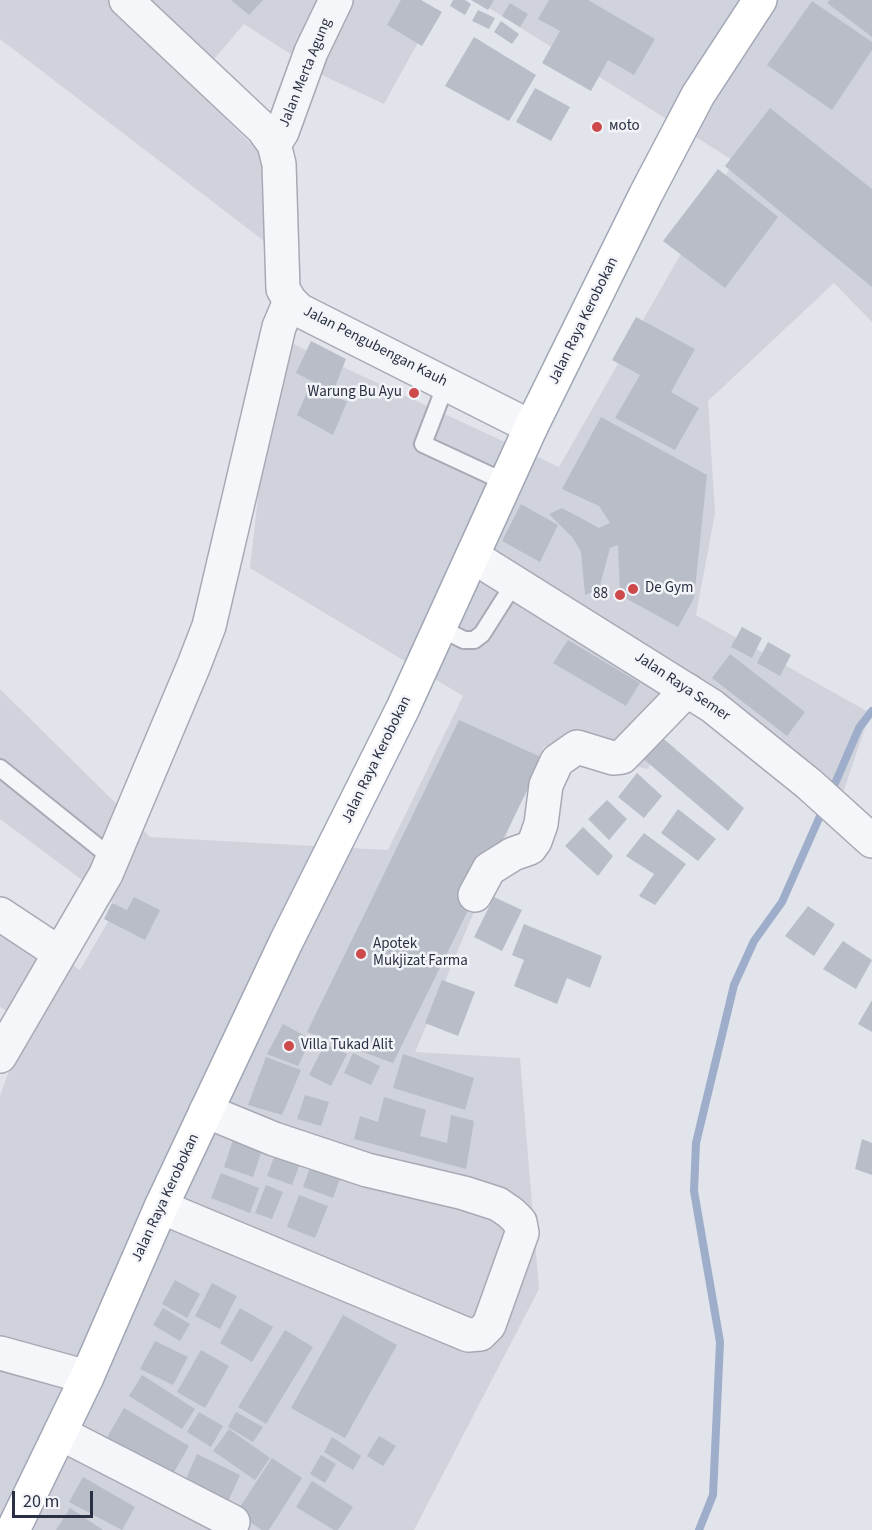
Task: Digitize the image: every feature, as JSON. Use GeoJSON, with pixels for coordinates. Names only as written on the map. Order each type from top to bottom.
{"type":"FeatureCollection","features":[{"type":"Feature","properties":{"kind":"main road","name":"Jalan Raya Kerobokan"},"geometry":{"type":"LineString","coordinates":[[13,1530],[87,1377],[161,1207],[206,1111],[474,557],[531,427],[646,194],[698,95],[760,0]]}},
{"type":"Feature","properties":{"kind":"street"},"geometry":{"type":"LineString","coordinates":[[126,0],[263,129],[274,144]]}},
{"type":"Feature","properties":{"kind":"street","name":"Jalan Merta Agung"},"geometry":{"type":"LineString","coordinates":[[274,144],[282,132],[311,52],[336,0]]}},
{"type":"Feature","properties":{"kind":"street","name":"Jalan Pengubengan Kauh"},"geometry":{"type":"LineString","coordinates":[[274,144],[279,164],[283,289],[290,301],[299,310],[531,427]]}},
{"type":"Feature","properties":{"kind":"street"},"geometry":{"type":"LineString","coordinates":[[0,1056],[112,859],[209,626],[279,327],[290,301]]}},
{"type":"Feature","properties":{"kind":"street","name":"Jalan Raya Semer"},"geometry":{"type":"LineString","coordinates":[[474,557],[712,706],[809,784],[870,840]]}},
{"type":"Feature","properties":{"kind":"street"},"geometry":{"type":"LineString","coordinates":[[475,896],[489,869],[513,854],[530,848],[535,841],[541,824],[546,785],[557,761],[577,747],[613,758],[622,757],[687,690]]}},
{"type":"Feature","properties":{"kind":"street"},"geometry":{"type":"LineString","coordinates":[[0,914],[59,953]]}},
{"type":"Feature","properties":{"kind":"street"},"geometry":{"type":"LineString","coordinates":[[161,1207],[468,1335],[480,1334],[489,1325],[522,1233],[520,1222],[511,1213],[498,1204],[464,1193],[367,1170],[295,1146],[206,1111]]}},
{"type":"Feature","properties":{"kind":"street"},"geometry":{"type":"LineString","coordinates":[[0,1353],[87,1377]]}},
{"type":"Feature","properties":{"kind":"street"},"geometry":{"type":"LineString","coordinates":[[60,1433],[233,1522]]}},
{"type":"Feature","properties":{"kind":"lane"},"geometry":{"type":"LineString","coordinates":[[446,384],[423,444],[507,483]]}},
{"type":"Feature","properties":{"kind":"lane"},"geometry":{"type":"LineString","coordinates":[[440,628],[464,640],[474,640],[482,634],[515,582]]}},
{"type":"Feature","properties":{"kind":"lane"},"geometry":{"type":"LineString","coordinates":[[0,768],[112,859]]}},
{"type":"Feature","properties":{"kind":"shaded area"},"geometry":{"type":"Polygon","coordinates":[[[0,0],[407,0],[433,15],[384,104],[326,77],[244,24],[192,85],[288,181],[285,257],[0,39],[0,0]]]}},
{"type":"Feature","properties":{"kind":"shaded area"},"geometry":{"type":"Polygon","coordinates":[[[476,0],[872,0],[872,322],[834,283],[708,401],[715,513],[696,615],[870,713],[843,793],[677,695],[648,769],[544,746],[415,1052],[520,1058],[539,1289],[414,1530],[0,1530],[0,1096],[27,1022],[0,1007],[0,918],[80,970],[117,906],[0,819],[0,689],[150,837],[388,850],[463,696],[250,568],[276,336],[559,467],[734,161],[476,0]]]}},
{"type":"Feature","properties":{"kind":"building"},"geometry":{"type":"Polygon","coordinates":[[[231,0],[263,0],[249,15],[231,0]]]}},
{"type":"Feature","properties":{"kind":"building"},"geometry":{"type":"Polygon","coordinates":[[[401,0],[421,0],[442,12],[422,46],[387,25],[401,0]]]}},
{"type":"Feature","properties":{"kind":"building"},"geometry":{"type":"Polygon","coordinates":[[[453,0],[465,0],[471,4],[465,15],[450,6],[453,0]]]}},
{"type":"Feature","properties":{"kind":"building"},"geometry":{"type":"Polygon","coordinates":[[[471,0],[494,0],[488,10],[471,0]]]}},
{"type":"Feature","properties":{"kind":"building"},"geometry":{"type":"Polygon","coordinates":[[[549,0],[588,0],[655,39],[634,75],[608,60],[591,91],[542,63],[560,31],[538,19],[549,0]]]}},
{"type":"Feature","properties":{"kind":"building"},"geometry":{"type":"Polygon","coordinates":[[[830,0],[872,0],[872,37],[827,3],[830,0]]]}},
{"type":"Feature","properties":{"kind":"building"},"geometry":{"type":"Polygon","coordinates":[[[812,1],[872,42],[872,50],[832,110],[767,65],[812,1]]]}},
{"type":"Feature","properties":{"kind":"building"},"geometry":{"type":"Polygon","coordinates":[[[510,3],[528,14],[520,27],[502,16],[510,3]]]}},
{"type":"Feature","properties":{"kind":"building"},"geometry":{"type":"Polygon","coordinates":[[[478,10],[495,18],[489,29],[472,21],[478,10]]]}},
{"type":"Feature","properties":{"kind":"building"},"geometry":{"type":"Polygon","coordinates":[[[501,21],[519,34],[512,44],[494,32],[501,21]]]}},
{"type":"Feature","properties":{"kind":"building"},"geometry":{"type":"Polygon","coordinates":[[[474,37],[536,75],[509,121],[445,86],[474,37]]]}},
{"type":"Feature","properties":{"kind":"building"},"geometry":{"type":"Polygon","coordinates":[[[535,88],[570,107],[551,141],[516,122],[535,88]]]}},
{"type":"Feature","properties":{"kind":"building"},"geometry":{"type":"Polygon","coordinates":[[[770,108],[872,189],[872,287],[725,166],[770,108]]]}},
{"type":"Feature","properties":{"kind":"building"},"geometry":{"type":"Polygon","coordinates":[[[718,169],[778,217],[725,288],[663,241],[718,169]]]}},
{"type":"Feature","properties":{"kind":"building"},"geometry":{"type":"Polygon","coordinates":[[[636,317],[695,349],[671,392],[699,408],[675,450],[615,418],[640,375],[612,360],[636,317]]]}},
{"type":"Feature","properties":{"kind":"building"},"geometry":{"type":"Polygon","coordinates":[[[311,341],[346,359],[333,392],[296,373],[311,341]]]}},
{"type":"Feature","properties":{"kind":"building"},"geometry":{"type":"Polygon","coordinates":[[[311,383],[347,402],[333,435],[297,415],[311,383]]]}},
{"type":"Feature","properties":{"kind":"building"},"geometry":{"type":"Polygon","coordinates":[[[601,417],[707,475],[694,598],[678,627],[620,595],[618,545],[610,548],[599,589],[585,595],[581,552],[573,538],[549,514],[562,508],[599,528],[610,523],[599,506],[562,489],[601,417]]]}},
{"type":"Feature","properties":{"kind":"building"},"geometry":{"type":"Polygon","coordinates":[[[521,504],[558,525],[540,562],[502,541],[521,504]]]}},
{"type":"Feature","properties":{"kind":"building"},"geometry":{"type":"Polygon","coordinates":[[[742,627],[762,638],[752,658],[731,647],[742,627]]]}},
{"type":"Feature","properties":{"kind":"building"},"geometry":{"type":"Polygon","coordinates":[[[568,640],[640,683],[626,706],[553,663],[568,640]]]}},
{"type":"Feature","properties":{"kind":"building"},"geometry":{"type":"Polygon","coordinates":[[[768,642],[791,655],[780,676],[757,663],[768,642]]]}},
{"type":"Feature","properties":{"kind":"building"},"geometry":{"type":"Polygon","coordinates":[[[730,654],[805,712],[787,736],[712,678],[730,654]]]}},
{"type":"Feature","properties":{"kind":"building"},"geometry":{"type":"Polygon","coordinates":[[[459,720],[543,758],[393,1063],[307,1032],[459,720]]]}},
{"type":"Feature","properties":{"kind":"building"},"geometry":{"type":"Polygon","coordinates":[[[658,734],[744,808],[728,831],[640,756],[658,734]]]}},
{"type":"Feature","properties":{"kind":"building"},"geometry":{"type":"Polygon","coordinates":[[[637,773],[662,796],[644,818],[618,797],[637,773]]]}},
{"type":"Feature","properties":{"kind":"building"},"geometry":{"type":"Polygon","coordinates":[[[607,800],[627,819],[609,840],[588,819],[607,800]]]}},
{"type":"Feature","properties":{"kind":"building"},"geometry":{"type":"Polygon","coordinates":[[[678,809],[716,839],[698,861],[661,833],[678,809]]]}},
{"type":"Feature","properties":{"kind":"building"},"geometry":{"type":"Polygon","coordinates":[[[583,827],[613,856],[598,876],[565,846],[583,827]]]}},
{"type":"Feature","properties":{"kind":"building"},"geometry":{"type":"Polygon","coordinates":[[[644,833],[686,864],[655,905],[639,896],[654,874],[626,856],[644,833]]]}},
{"type":"Feature","properties":{"kind":"building"},"geometry":{"type":"Polygon","coordinates":[[[134,897],[160,910],[145,940],[104,919],[112,903],[127,910],[134,897]]]}},
{"type":"Feature","properties":{"kind":"building"},"geometry":{"type":"Polygon","coordinates":[[[494,897],[522,910],[502,951],[474,937],[494,897]]]}},
{"type":"Feature","properties":{"kind":"building"},"geometry":{"type":"Polygon","coordinates":[[[808,906],[835,924],[814,956],[785,936],[808,906]]]}},
{"type":"Feature","properties":{"kind":"building"},"geometry":{"type":"Polygon","coordinates":[[[524,924],[602,956],[590,988],[567,978],[557,1004],[514,986],[524,960],[512,955],[524,924]]]}},
{"type":"Feature","properties":{"kind":"building"},"geometry":{"type":"Polygon","coordinates":[[[843,941],[872,960],[856,989],[823,969],[843,941]]]}},
{"type":"Feature","properties":{"kind":"building"},"geometry":{"type":"Polygon","coordinates":[[[442,980],[475,992],[458,1036],[425,1023],[442,980]]]}},
{"type":"Feature","properties":{"kind":"building"},"geometry":{"type":"Polygon","coordinates":[[[872,1000],[872,1032],[858,1024],[872,1000]]]}},
{"type":"Feature","properties":{"kind":"building","name":"Villa Tukad Alit"},"geometry":{"type":"Polygon","coordinates":[[[283,1024],[311,1039],[298,1066],[267,1054],[283,1024]]]}},
{"type":"Feature","properties":{"kind":"building"},"geometry":{"type":"Polygon","coordinates":[[[325,1044],[347,1054],[331,1086],[309,1075],[325,1044]]]}},
{"type":"Feature","properties":{"kind":"building"},"geometry":{"type":"Polygon","coordinates":[[[353,1053],[380,1066],[371,1085],[344,1073],[353,1053]]]}},
{"type":"Feature","properties":{"kind":"building"},"geometry":{"type":"Polygon","coordinates":[[[403,1054],[474,1078],[465,1110],[393,1088],[403,1054]]]}},
{"type":"Feature","properties":{"kind":"building"},"geometry":{"type":"Polygon","coordinates":[[[266,1057],[301,1070],[282,1115],[248,1105],[266,1057]]]}},
{"type":"Feature","properties":{"kind":"building"},"geometry":{"type":"Polygon","coordinates":[[[305,1095],[329,1102],[321,1126],[297,1119],[305,1095]]]}},
{"type":"Feature","properties":{"kind":"building"},"geometry":{"type":"Polygon","coordinates":[[[384,1097],[426,1110],[420,1136],[447,1143],[451,1115],[474,1121],[466,1169],[354,1139],[360,1116],[378,1122],[384,1097]]]}},
{"type":"Feature","properties":{"kind":"building"},"geometry":{"type":"Polygon","coordinates":[[[862,1139],[872,1143],[872,1175],[855,1169],[862,1139]]]}},
{"type":"Feature","properties":{"kind":"building"},"geometry":{"type":"Polygon","coordinates":[[[233,1140],[262,1150],[253,1177],[224,1167],[233,1140]]]}},
{"type":"Feature","properties":{"kind":"building"},"geometry":{"type":"Polygon","coordinates":[[[276,1152],[301,1161],[292,1185],[267,1176],[276,1152]]]}},
{"type":"Feature","properties":{"kind":"building"},"geometry":{"type":"Polygon","coordinates":[[[314,1156],[344,1168],[333,1198],[303,1187],[314,1156]]]}},
{"type":"Feature","properties":{"kind":"building"},"geometry":{"type":"Polygon","coordinates":[[[221,1173],[259,1188],[250,1213],[211,1198],[221,1173]]]}},
{"type":"Feature","properties":{"kind":"building"},"geometry":{"type":"Polygon","coordinates":[[[266,1185],[283,1192],[272,1219],[255,1213],[266,1185]]]}},
{"type":"Feature","properties":{"kind":"building"},"geometry":{"type":"Polygon","coordinates":[[[299,1195],[328,1206],[315,1238],[287,1227],[299,1195]]]}},
{"type":"Feature","properties":{"kind":"building"},"geometry":{"type":"Polygon","coordinates":[[[175,1280],[200,1294],[187,1318],[162,1304],[175,1280]]]}},
{"type":"Feature","properties":{"kind":"building"},"geometry":{"type":"Polygon","coordinates":[[[212,1283],[237,1296],[220,1329],[195,1316],[212,1283]]]}},
{"type":"Feature","properties":{"kind":"building"},"geometry":{"type":"Polygon","coordinates":[[[163,1308],[190,1324],[180,1341],[153,1325],[163,1308]]]}},
{"type":"Feature","properties":{"kind":"building"},"geometry":{"type":"Polygon","coordinates":[[[240,1308],[273,1327],[252,1362],[220,1343],[240,1308]]]}},
{"type":"Feature","properties":{"kind":"building"},"geometry":{"type":"Polygon","coordinates":[[[343,1315],[397,1345],[345,1438],[291,1408],[343,1315]]]}},
{"type":"Feature","properties":{"kind":"building"},"geometry":{"type":"Polygon","coordinates":[[[285,1330],[313,1347],[266,1424],[238,1407],[285,1330]]]}},
{"type":"Feature","properties":{"kind":"building"},"geometry":{"type":"Polygon","coordinates":[[[155,1341],[188,1357],[173,1385],[140,1369],[155,1341]]]}},
{"type":"Feature","properties":{"kind":"building"},"geometry":{"type":"Polygon","coordinates":[[[201,1350],[229,1366],[205,1408],[177,1392],[201,1350]]]}},
{"type":"Feature","properties":{"kind":"building"},"geometry":{"type":"Polygon","coordinates":[[[142,1375],[195,1409],[182,1429],[129,1396],[142,1375]]]}},
{"type":"Feature","properties":{"kind":"building"},"geometry":{"type":"Polygon","coordinates":[[[124,1408],[189,1446],[170,1479],[105,1441],[124,1408]]]}},
{"type":"Feature","properties":{"kind":"building"},"geometry":{"type":"Polygon","coordinates":[[[199,1412],[223,1426],[211,1447],[187,1432],[199,1412]]]}},
{"type":"Feature","properties":{"kind":"building"},"geometry":{"type":"Polygon","coordinates":[[[236,1412],[263,1427],[253,1442],[228,1427],[236,1412]]]}},
{"type":"Feature","properties":{"kind":"building"},"geometry":{"type":"Polygon","coordinates":[[[229,1429],[270,1458],[255,1480],[213,1451],[229,1429]]]}},
{"type":"Feature","properties":{"kind":"building"},"geometry":{"type":"Polygon","coordinates":[[[379,1436],[396,1446],[383,1466],[367,1456],[379,1436]]]}},
{"type":"Feature","properties":{"kind":"building"},"geometry":{"type":"Polygon","coordinates":[[[332,1437],[361,1456],[353,1470],[324,1452],[332,1437]]]}},
{"type":"Feature","properties":{"kind":"building"},"geometry":{"type":"Polygon","coordinates":[[[197,1454],[240,1475],[225,1508],[182,1488],[197,1454]]]}},
{"type":"Feature","properties":{"kind":"building"},"geometry":{"type":"Polygon","coordinates":[[[321,1455],[336,1464],[325,1483],[310,1474],[321,1455]]]}},
{"type":"Feature","properties":{"kind":"building"},"geometry":{"type":"Polygon","coordinates":[[[272,1458],[302,1478],[269,1530],[262,1530],[236,1513],[272,1458]]]}},
{"type":"Feature","properties":{"kind":"building"},"geometry":{"type":"Polygon","coordinates":[[[83,1477],[135,1507],[122,1530],[69,1502],[83,1477]]]}},
{"type":"Feature","properties":{"kind":"building"},"geometry":{"type":"Polygon","coordinates":[[[312,1481],[353,1507],[338,1530],[334,1530],[296,1507],[312,1481]]]}},
{"type":"Feature","properties":{"kind":"building"},"geometry":{"type":"Polygon","coordinates":[[[70,1508],[103,1530],[56,1530],[70,1508]]]}},
{"type":"Feature","properties":{"kind":"waterway"},"geometry":{"type":"LineString","coordinates":[[830,795],[859,728],[872,711]]}},
{"type":"Feature","properties":{"kind":"waterway"},"geometry":{"type":"LineString","coordinates":[[699,1530],[713,1495],[720,1342],[694,1191],[696,1143],[734,985],[754,941],[782,902],[824,807]]}},
{"type":"Feature","properties":{"kind":"place","name":"моto"},"geometry":{"type":"Point","coordinates":[597,127]}},
{"type":"Feature","properties":{"kind":"place","name":"Warung Bu Ayu"},"geometry":{"type":"Point","coordinates":[414,393]}},
{"type":"Feature","properties":{"kind":"place","name":"De Gym"},"geometry":{"type":"Point","coordinates":[633,589]}},
{"type":"Feature","properties":{"kind":"place","name":"88"},"geometry":{"type":"Point","coordinates":[620,595]}},
{"type":"Feature","properties":{"kind":"place","name":"Apotek Mukjizat Farma"},"geometry":{"type":"Point","coordinates":[361,954]}},
{"type":"Feature","properties":{"kind":"place","name":"Villa Tukad Alit"},"geometry":{"type":"Point","coordinates":[289,1046]}}]}
